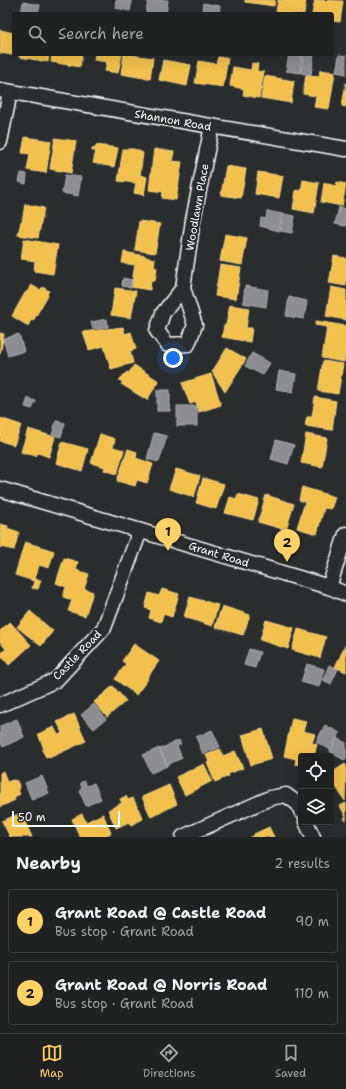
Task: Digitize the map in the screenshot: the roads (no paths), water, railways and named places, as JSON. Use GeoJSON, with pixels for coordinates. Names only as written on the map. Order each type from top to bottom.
{"type":"FeatureCollection","features":[{"type":"Feature","properties":{"kind":"street","name":"Shannon Road"},"geometry":{"type":"LineString","coordinates":[[5,91],[346,149]]}},
{"type":"Feature","properties":{"kind":"street"},"geometry":{"type":"LineString","coordinates":[[0,142],[5,91]]}},
{"type":"Feature","properties":{"kind":"street","name":"Woodlawn Place"},"geometry":{"type":"LineString","coordinates":[[183,288],[193,220],[212,126]]}},
{"type":"Feature","properties":{"kind":"street","name":"Grant Road"},"geometry":{"type":"LineString","coordinates":[[0,488],[329,587],[346,594]]}},
{"type":"Feature","properties":{"kind":"street","name":"Castle Road"},"geometry":{"type":"LineString","coordinates":[[0,706],[56,680],[104,628],[140,531]]}},
{"type":"Feature","properties":{"kind":"street"},"geometry":{"type":"LineString","coordinates":[[329,587],[346,534]]}},
{"type":"Feature","properties":{"kind":"street"},"geometry":{"type":"LineString","coordinates":[[184,837],[270,798],[286,795],[298,804]]}},
{"type":"Feature","properties":{"kind":"street"},"geometry":{"type":"LineString","coordinates":[[307,825],[313,837]]}},
{"type":"Feature","properties":{"kind":"place","name":"Grant Road @ Castle Road"},"geometry":{"type":"Point","coordinates":[168,551]}},
{"type":"Feature","properties":{"kind":"place","name":"Grant Road @ Norris Road"},"geometry":{"type":"Point","coordinates":[287,562]}}]}
